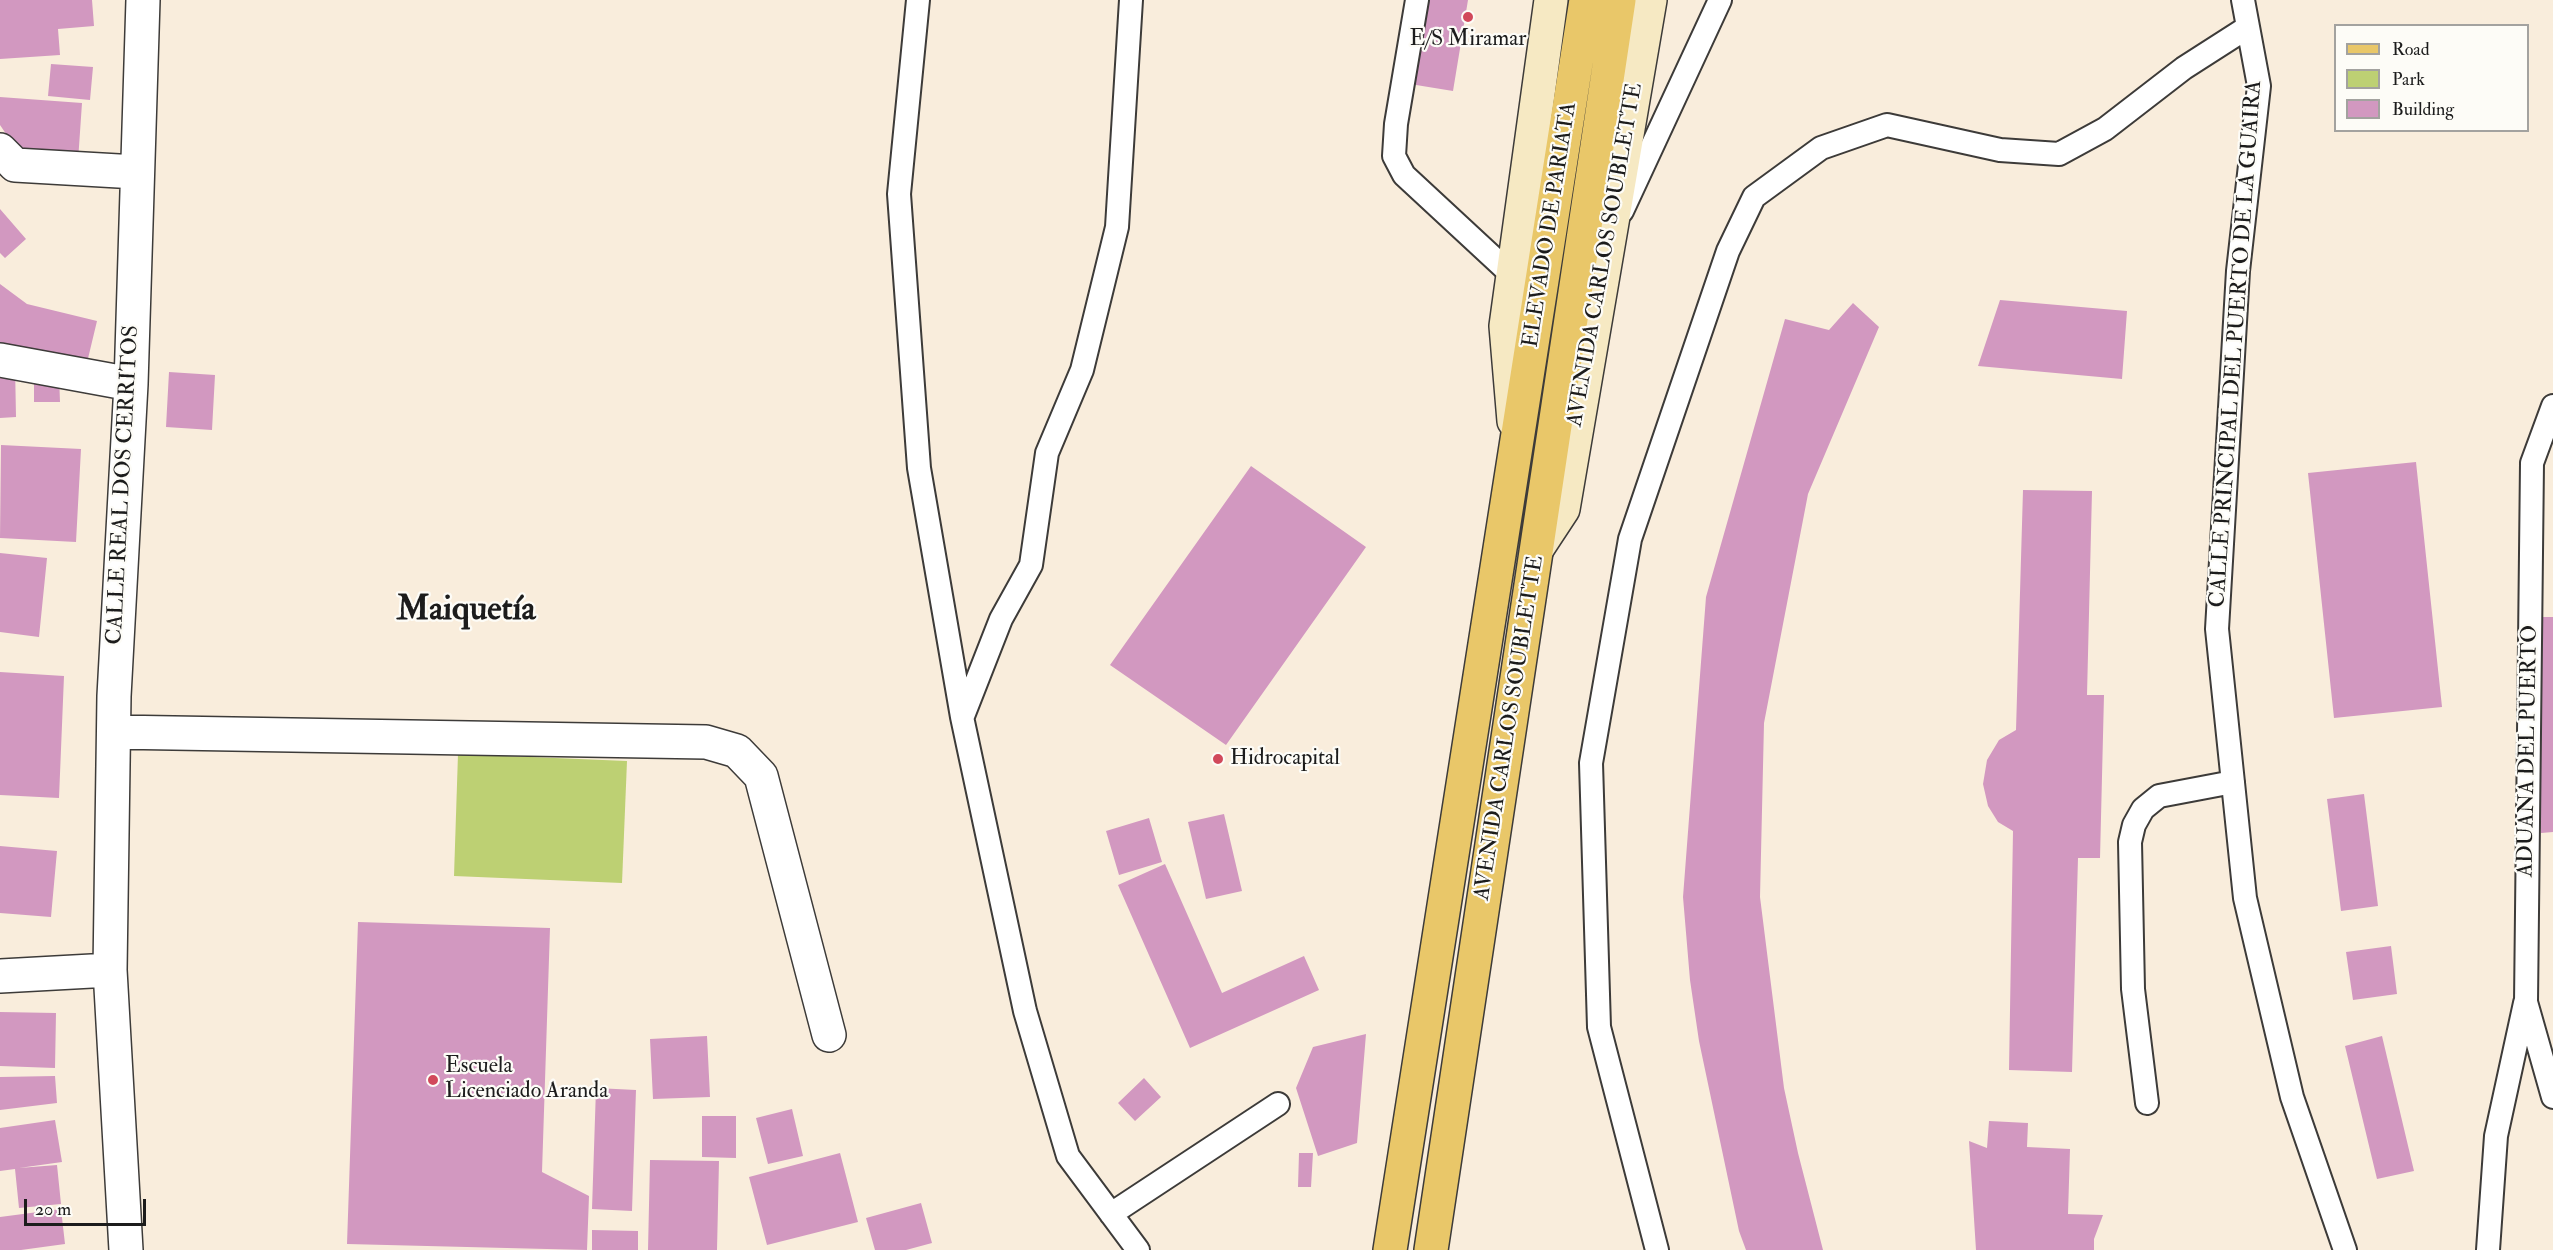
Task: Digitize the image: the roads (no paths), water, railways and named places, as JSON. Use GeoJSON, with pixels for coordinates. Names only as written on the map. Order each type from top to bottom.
{"type":"FeatureCollection","features":[{"type":"Feature","properties":{"kind":"main road","name":"ELEVADO DE PARIATA"},"geometry":{"type":"LineString","coordinates":[[1516,450],[1586,0]]}},
{"type":"Feature","properties":{"kind":"main road","name":"ELEVADO DE PARIATA"},"geometry":{"type":"LineString","coordinates":[[1538,547],[1619,0]]}},
{"type":"Feature","properties":{"kind":"main road","name":"AVENIDA CARLOS SOUBLETTE"},"geometry":{"type":"LineString","coordinates":[[1390,1250],[1516,450]]}},
{"type":"Feature","properties":{"kind":"main road","name":"AVENIDA CARLOS SOUBLETTE"},"geometry":{"type":"LineString","coordinates":[[1431,1250],[1538,547]]}},
{"type":"Feature","properties":{"kind":"street","name":"CALLE REAL DOS CERRITOS"},"geometry":{"type":"LineString","coordinates":[[126,1250],[110,970],[114,732],[131,384],[143,0]]}},
{"type":"Feature","properties":{"kind":"street","name":"AVENIDA CARLOS SOUBLETTE"},"geometry":{"type":"LineString","coordinates":[[1516,450],[1506,326],[1551,0]]}},
{"type":"Feature","properties":{"kind":"street","name":"AVENIDA CARLOS SOUBLETTE"},"geometry":{"type":"LineString","coordinates":[[1538,547],[1563,509],[1650,0]]}},
{"type":"Feature","properties":{"kind":"street"},"geometry":{"type":"LineString","coordinates":[[0,150],[15,165],[136,172]]}},
{"type":"Feature","properties":{"kind":"street"},"geometry":{"type":"LineString","coordinates":[[0,360],[131,384]]}},
{"type":"Feature","properties":{"kind":"street"},"geometry":{"type":"LineString","coordinates":[[114,732],[706,742],[737,751],[761,776],[829,1035]]}},
{"type":"Feature","properties":{"kind":"street"},"geometry":{"type":"LineString","coordinates":[[0,976],[110,970]]}},
{"type":"Feature","properties":{"kind":"lane"},"geometry":{"type":"LineString","coordinates":[[918,0],[899,194],[919,468],[962,717],[1024,1011],[1068,1156],[1138,1250]]}},
{"type":"Feature","properties":{"kind":"lane"},"geometry":{"type":"LineString","coordinates":[[962,717],[1001,618],[1031,566],[1047,453],[1082,370],[1117,227],[1131,0]]}},
{"type":"Feature","properties":{"kind":"lane"},"geometry":{"type":"LineString","coordinates":[[1417,0],[1396,124],[1394,156],[1404,175],[1513,276]]}},
{"type":"Feature","properties":{"kind":"lane"},"geometry":{"type":"LineString","coordinates":[[1608,243],[1720,0]]}},
{"type":"Feature","properties":{"kind":"lane","name":"CALLE PRINCIPAL DEL PUERTO DE LA GUAIRA"},"geometry":{"type":"LineString","coordinates":[[2243,0],[2259,86],[2238,270],[2217,629],[2245,898],[2292,1097],[2345,1250]]}},
{"type":"Feature","properties":{"kind":"lane"},"geometry":{"type":"LineString","coordinates":[[1657,1250],[1599,1027],[1590,763],[1630,539],[1728,251],[1754,197],[1821,148],[1887,125],[2000,150],[2059,154],[2105,129],[2184,68],[2248,27]]}},
{"type":"Feature","properties":{"kind":"lane","name":"ADUANA DEL PUERTO"},"geometry":{"type":"LineString","coordinates":[[2553,406],[2532,463],[2526,1002],[2553,1097]]}},
{"type":"Feature","properties":{"kind":"lane"},"geometry":{"type":"LineString","coordinates":[[2147,1102],[2133,989],[2130,842],[2134,825],[2143,809],[2158,796],[2233,782]]}},
{"type":"Feature","properties":{"kind":"lane"},"geometry":{"type":"LineString","coordinates":[[2488,1250],[2496,1136],[2526,1002]]}},
{"type":"Feature","properties":{"kind":"lane"},"geometry":{"type":"LineString","coordinates":[[1111,1214],[1278,1104]]}},
{"type":"Feature","properties":{"kind":"place","name":"E/S Miramar"},"geometry":{"type":"Point","coordinates":[1468,17]}},
{"type":"Feature","properties":{"kind":"place","name":"Hidrocapital"},"geometry":{"type":"Point","coordinates":[1218,759]}},
{"type":"Feature","properties":{"kind":"place","name":"Escuela Licenciado Aranda"},"geometry":{"type":"Point","coordinates":[433,1080]}},
{"type":"Feature","properties":{"kind":"district","name":"Maiquetía"},"geometry":{"type":"Point","coordinates":[466,612]}}]}
